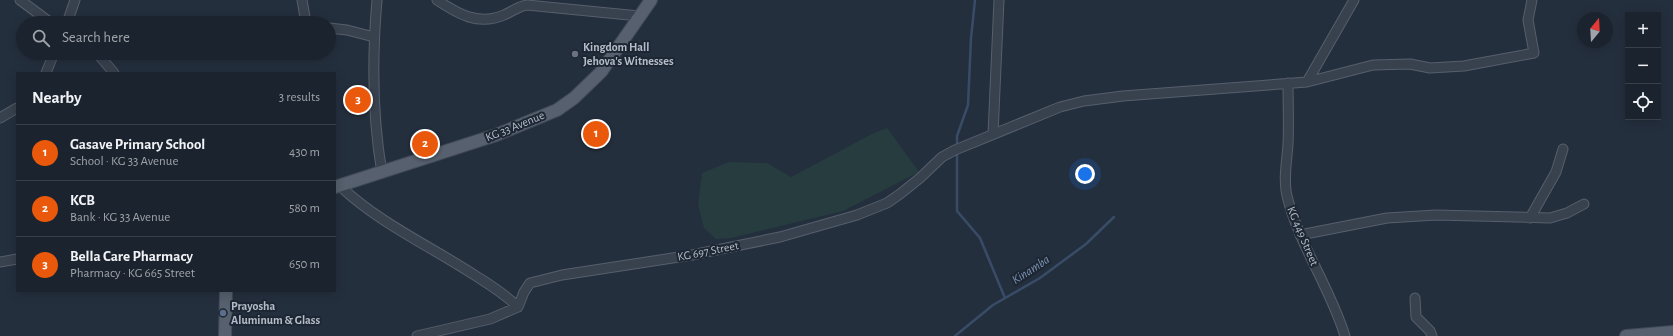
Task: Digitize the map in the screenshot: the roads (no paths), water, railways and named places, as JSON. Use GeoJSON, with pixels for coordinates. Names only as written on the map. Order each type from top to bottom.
{"type":"FeatureCollection","features":[{"type":"Feature","properties":{"kind":"main road","name":"KG 33 Avenue"},"geometry":{"type":"LineString","coordinates":[[337,187],[496,135],[557,110],[574,98],[602,72],[651,0]]}},
{"type":"Feature","properties":{"kind":"main road"},"geometry":{"type":"LineString","coordinates":[[225,336],[226,292]]}},
{"type":"Feature","properties":{"kind":"main road"},"geometry":{"type":"LineString","coordinates":[[1626,336],[1657,332],[1673,332]]}},
{"type":"Feature","properties":{"kind":"street"},"geometry":{"type":"LineString","coordinates":[[20,0],[42,16]]}},
{"type":"Feature","properties":{"kind":"street"},"geometry":{"type":"LineString","coordinates":[[69,16],[75,0]]}},
{"type":"Feature","properties":{"kind":"street"},"geometry":{"type":"LineString","coordinates":[[302,0],[305,16]]}},
{"type":"Feature","properties":{"kind":"street"},"geometry":{"type":"LineString","coordinates":[[377,0],[374,37],[374,105],[382,173]]}},
{"type":"Feature","properties":{"kind":"street"},"geometry":{"type":"LineString","coordinates":[[437,0],[458,14],[476,19],[495,19],[512,12],[522,5],[639,16]]}},
{"type":"Feature","properties":{"kind":"street"},"geometry":{"type":"LineString","coordinates":[[999,0],[993,134],[1060,106],[1084,101],[1123,96],[1306,82],[1374,65],[1410,64],[1430,68],[1464,66],[1534,53],[1528,20],[1532,0]]}},
{"type":"Feature","properties":{"kind":"street"},"geometry":{"type":"LineString","coordinates":[[1306,82],[1354,0]]}},
{"type":"Feature","properties":{"kind":"street"},"geometry":{"type":"LineString","coordinates":[[336,29],[374,37]]}},
{"type":"Feature","properties":{"kind":"street"},"geometry":{"type":"LineString","coordinates":[[46,72],[51,60]]}},
{"type":"Feature","properties":{"kind":"street"},"geometry":{"type":"LineString","coordinates":[[104,60],[113,72]]}},
{"type":"Feature","properties":{"kind":"street","name":"KG 449 Street"},"geometry":{"type":"LineString","coordinates":[[1288,83],[1288,142],[1285,185],[1287,196],[1300,235],[1335,306],[1344,336]]}},
{"type":"Feature","properties":{"kind":"street"},"geometry":{"type":"LineString","coordinates":[[0,118],[16,109]]}},
{"type":"Feature","properties":{"kind":"street","name":"KG 697 Street"},"geometry":{"type":"LineString","coordinates":[[518,306],[530,283],[562,275],[692,255],[780,237],[857,215],[887,203],[920,178],[942,157],[993,134]]}},
{"type":"Feature","properties":{"kind":"street"},"geometry":{"type":"LineString","coordinates":[[1530,218],[1556,172],[1563,149]]}},
{"type":"Feature","properties":{"kind":"street"},"geometry":{"type":"LineString","coordinates":[[337,187],[390,224],[449,258],[508,297],[518,306],[490,319],[417,336]]}},
{"type":"Feature","properties":{"kind":"street"},"geometry":{"type":"LineString","coordinates":[[1300,235],[1387,218],[1436,215],[1530,218],[1558,216],[1584,204]]}},
{"type":"Feature","properties":{"kind":"street"},"geometry":{"type":"LineString","coordinates":[[0,262],[16,259]]}},
{"type":"Feature","properties":{"kind":"street"},"geometry":{"type":"LineString","coordinates":[[1415,298],[1416,317],[1430,331],[1432,336]]}},
{"type":"Feature","properties":{"kind":"waterway"},"geometry":{"type":"LineString","coordinates":[[957,147],[957,136],[968,105],[971,38],[975,0]]}},
{"type":"Feature","properties":{"kind":"waterway"},"geometry":{"type":"LineString","coordinates":[[957,152],[957,211],[980,238],[1005,298]]}},
{"type":"Feature","properties":{"kind":"waterway","name":"Kinamba"},"geometry":{"type":"LineString","coordinates":[[955,336],[993,305],[1040,278],[1086,244],[1114,217]]}},
{"type":"Feature","properties":{"kind":"place","name":"Kingdom Hall Jehova's Witnesses"},"geometry":{"type":"Point","coordinates":[575,54]}},
{"type":"Feature","properties":{"kind":"place","name":"Bella Care Pharmacy"},"geometry":{"type":"Point","coordinates":[358,100]}},
{"type":"Feature","properties":{"kind":"place","name":"Gasave Primary School"},"geometry":{"type":"Point","coordinates":[596,134]}},
{"type":"Feature","properties":{"kind":"place","name":"KCB"},"geometry":{"type":"Point","coordinates":[425,144]}},
{"type":"Feature","properties":{"kind":"place","name":"Prayosha Aluminum & Glass"},"geometry":{"type":"Point","coordinates":[223,313]}}]}
